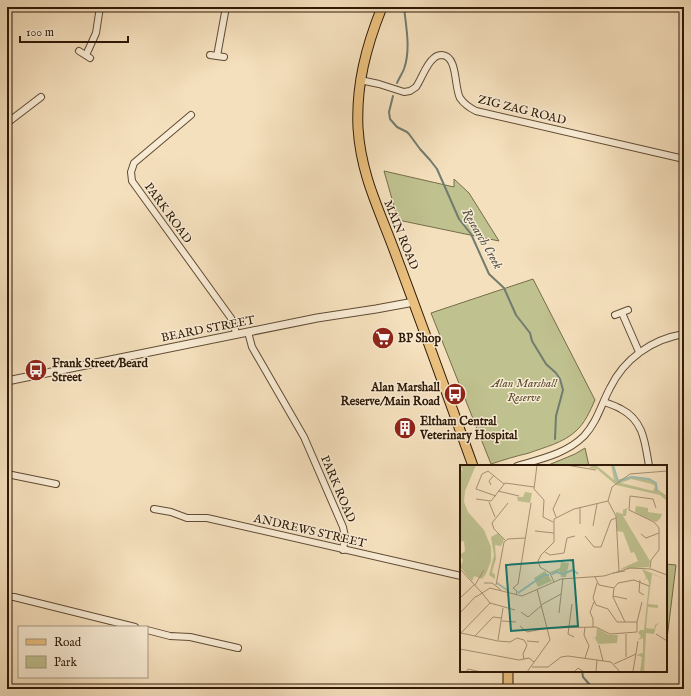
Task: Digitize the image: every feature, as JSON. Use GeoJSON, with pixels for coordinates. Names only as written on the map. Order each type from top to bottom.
{"type":"FeatureCollection","features":[{"type":"Feature","properties":{"kind":"main road","name":"MAIN ROAD"},"geometry":{"type":"LineString","coordinates":[[382,7],[369,42],[360,80],[358,127],[363,165],[375,202],[414,302],[473,465]]}},
{"type":"Feature","properties":{"kind":"main road"},"geometry":{"type":"LineString","coordinates":[[508,672],[508,689]]}},
{"type":"Feature","properties":{"kind":"street"},"geometry":{"type":"LineString","coordinates":[[80,51],[88,56],[96,33],[100,7]]}},
{"type":"Feature","properties":{"kind":"street"},"geometry":{"type":"LineString","coordinates":[[217,56],[226,7]]}},
{"type":"Feature","properties":{"kind":"street"},"geometry":{"type":"LineString","coordinates":[[210,55],[224,58]]}},
{"type":"Feature","properties":{"kind":"street","name":"ZIG ZAG ROAD"},"geometry":{"type":"LineString","coordinates":[[360,80],[379,84],[401,92],[407,92],[416,87],[429,63],[434,57],[445,55],[452,61],[457,90],[460,98],[469,108],[476,111],[684,159]]}},
{"type":"Feature","properties":{"kind":"street"},"geometry":{"type":"LineString","coordinates":[[7,123],[41,97]]}},
{"type":"Feature","properties":{"kind":"street","name":"PARK ROAD"},"geometry":{"type":"LineString","coordinates":[[190,115],[134,163],[131,172],[132,181],[231,318],[236,334]]}},
{"type":"Feature","properties":{"kind":"street","name":"BEARD STREET"},"geometry":{"type":"LineString","coordinates":[[7,381],[317,318],[414,302]]}},
{"type":"Feature","properties":{"kind":"street"},"geometry":{"type":"LineString","coordinates":[[615,315],[625,312],[639,352]]}},
{"type":"Feature","properties":{"kind":"street","name":"PARK ROAD"},"geometry":{"type":"LineString","coordinates":[[248,332],[252,347],[304,437],[343,527],[345,537],[343,550]]}},
{"type":"Feature","properties":{"kind":"street"},"geometry":{"type":"LineString","coordinates":[[520,465],[558,452],[577,442],[592,426],[609,388],[617,375],[628,362],[639,352],[651,345],[673,336],[684,334]]}},
{"type":"Feature","properties":{"kind":"street"},"geometry":{"type":"LineString","coordinates":[[604,402],[622,409],[637,422],[644,439],[649,465]]}},
{"type":"Feature","properties":{"kind":"street"},"geometry":{"type":"LineString","coordinates":[[7,474],[56,484]]}},
{"type":"Feature","properties":{"kind":"street","name":"ANDREWS STREET"},"geometry":{"type":"LineString","coordinates":[[154,509],[171,512],[187,518],[208,518],[460,576]]}},
{"type":"Feature","properties":{"kind":"street"},"geometry":{"type":"LineString","coordinates":[[7,597],[14,597],[131,626]]}},
{"type":"Feature","properties":{"kind":"street"},"geometry":{"type":"LineString","coordinates":[[148,630],[170,636],[190,637],[238,648]]}},
{"type":"Feature","properties":{"kind":"green space"},"geometry":{"type":"Polygon","coordinates":[[[384,171],[454,187],[454,179],[469,193],[499,241],[398,220],[384,171]]]}},
{"type":"Feature","properties":{"kind":"green space","name":"Alan Marshall Reserve"},"geometry":{"type":"Polygon","coordinates":[[[533,279],[595,400],[582,424],[576,431],[565,439],[529,453],[491,464],[431,313],[533,279]]]}},
{"type":"Feature","properties":{"kind":"green space"},"geometry":{"type":"Polygon","coordinates":[[[585,448],[589,465],[548,465],[575,454],[585,448]]]}},
{"type":"Feature","properties":{"kind":"green space"},"geometry":{"type":"Polygon","coordinates":[[[667,564],[676,565],[667,639],[667,564]]]}},
{"type":"Feature","properties":{"kind":"waterway","name":"Research Creek"},"geometry":{"type":"LineString","coordinates":[[397,83],[404,69],[407,54],[404,7]]}},
{"type":"Feature","properties":{"kind":"waterway","name":"Research Creek"},"geometry":{"type":"LineString","coordinates":[[393,96],[389,112],[390,119],[397,127],[409,134],[437,169],[459,219],[471,234],[489,274],[504,288],[516,315],[530,333],[532,341],[546,364],[560,379],[563,390],[556,416],[555,439]]}},
{"type":"Feature","properties":{"kind":"waterway","name":"Research Creek"},"geometry":{"type":"LineString","coordinates":[[582,672],[583,677],[590,685],[589,689]]}},
{"type":"Feature","properties":{"kind":"place","name":"BP Shop"},"geometry":{"type":"Point","coordinates":[383,338]}},
{"type":"Feature","properties":{"kind":"place","name":"Frank Street/Beard Street"},"geometry":{"type":"Point","coordinates":[36,370]}},
{"type":"Feature","properties":{"kind":"place","name":"Alan Marshall Reserve/Main Road"},"geometry":{"type":"Point","coordinates":[455,394]}},
{"type":"Feature","properties":{"kind":"place","name":"Eltham Central Veterinary Hospital"},"geometry":{"type":"Point","coordinates":[405,428]}}]}
